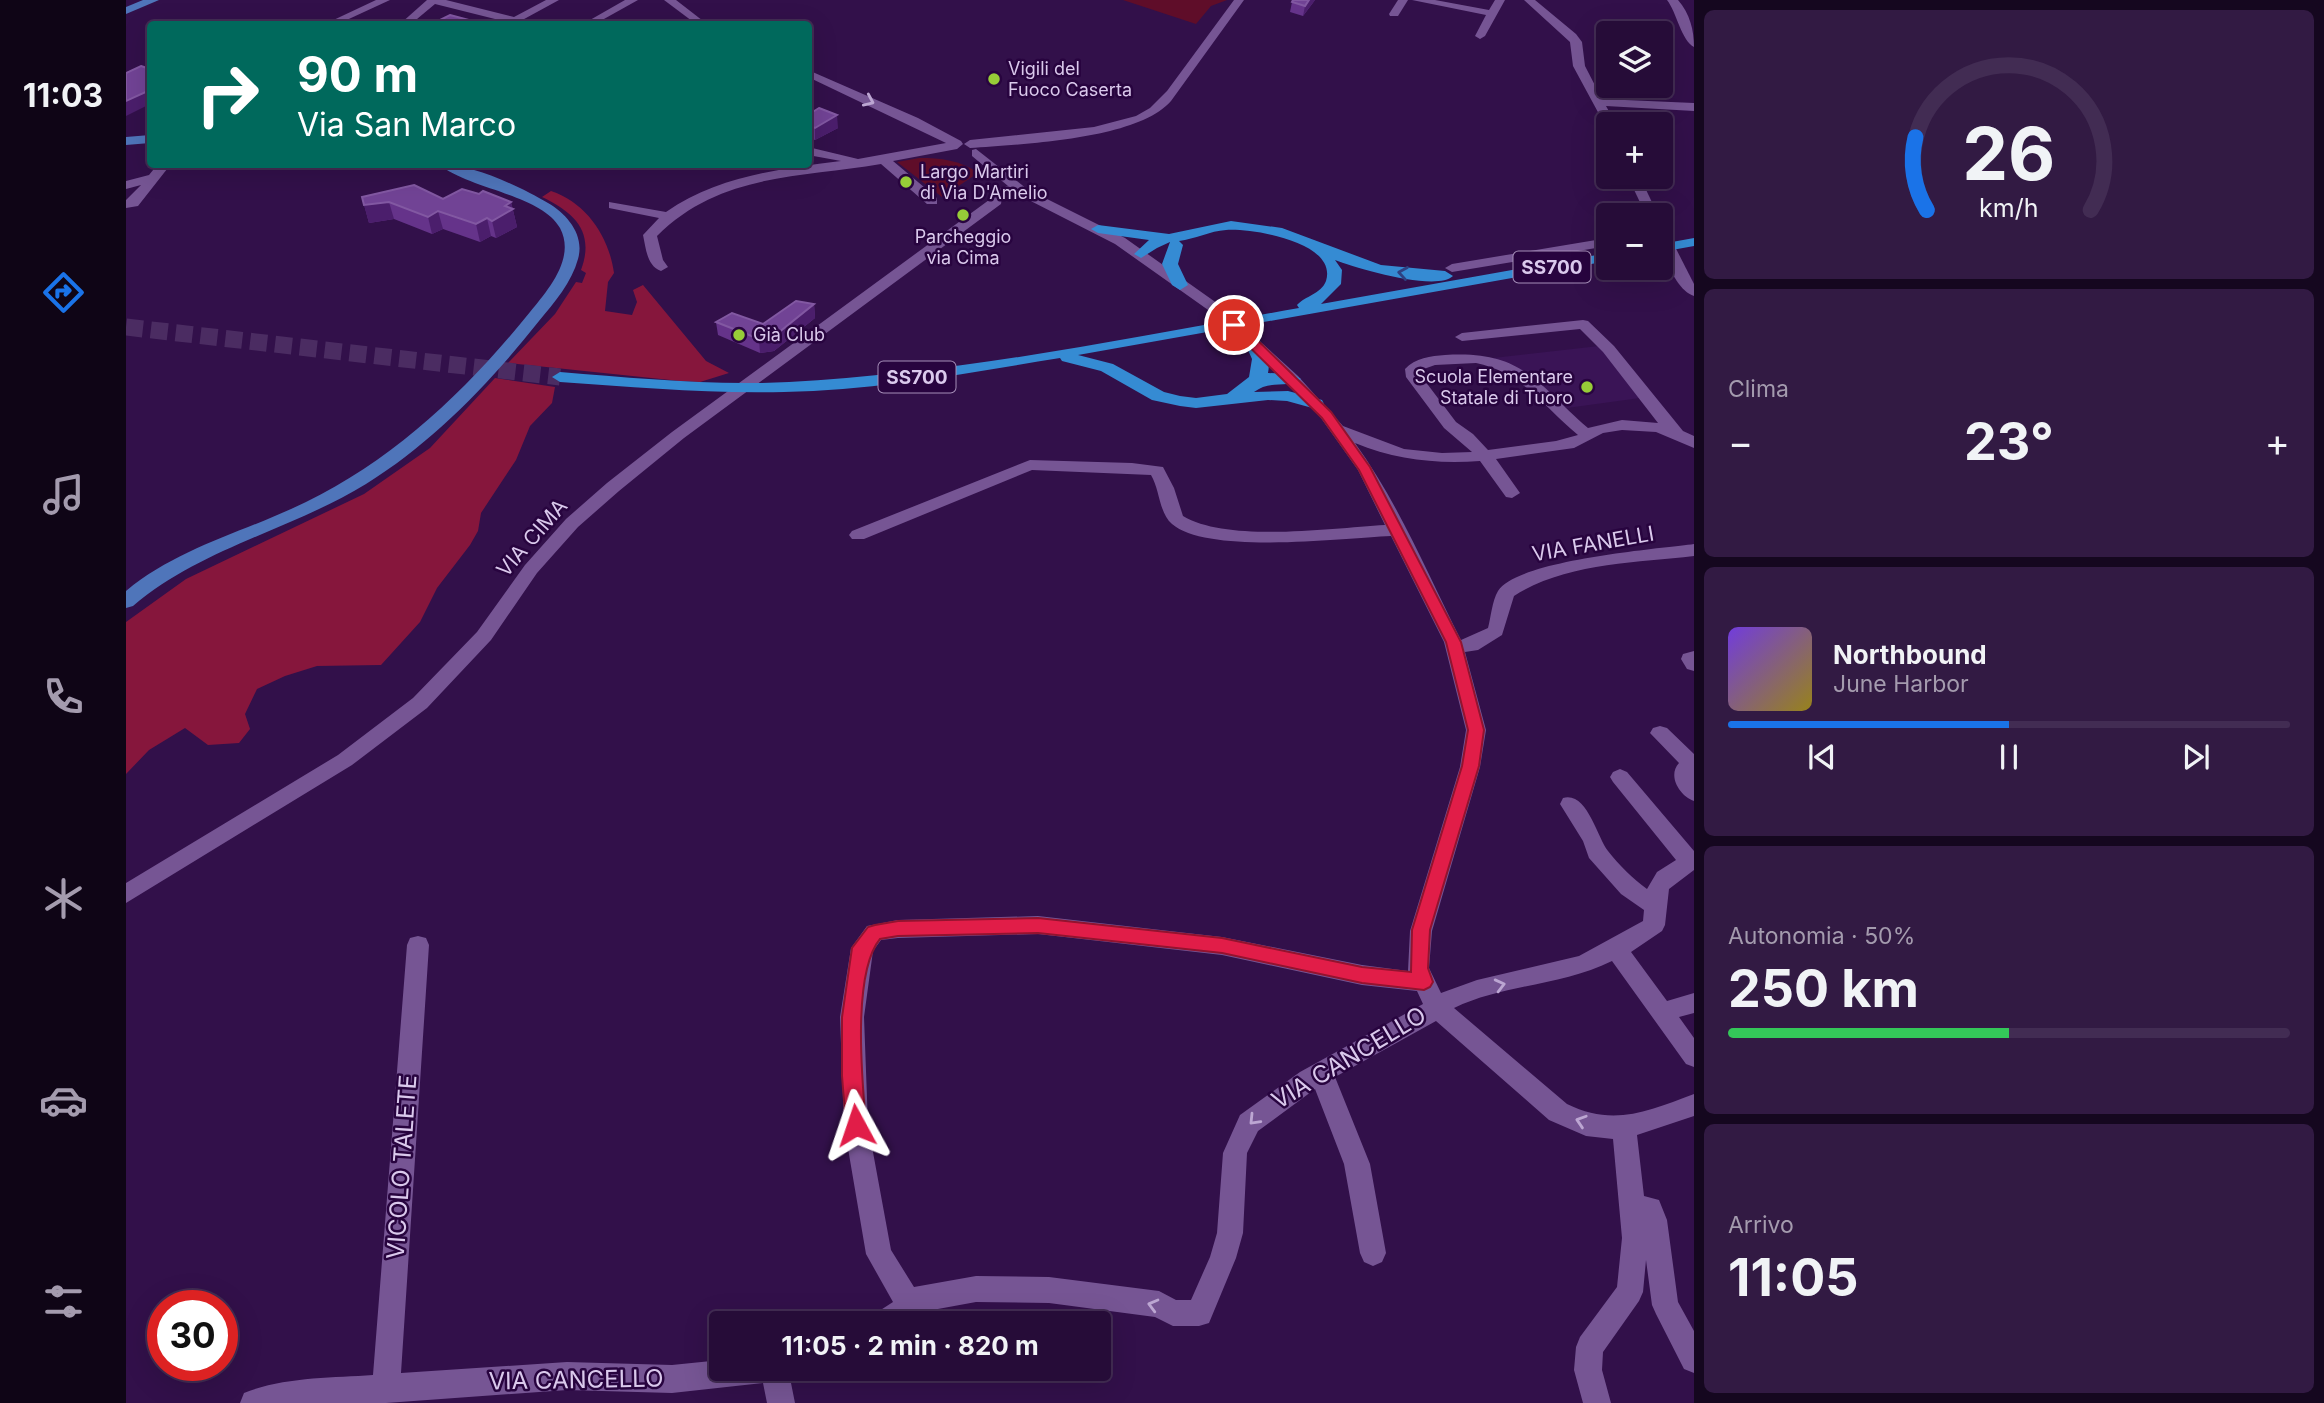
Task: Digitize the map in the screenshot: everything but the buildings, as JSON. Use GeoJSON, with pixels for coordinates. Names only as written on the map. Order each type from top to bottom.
{"type":"FeatureCollection","features":[{"type":"Feature","properties":{"kind":"highway","name":"SS700"},"geometry":{"type":"LineString","coordinates":[[1098,229],[1178,239],[1228,225],[1254,226],[1286,232],[1319,247],[1387,270],[1428,277],[1496,276]]}},
{"type":"Feature","properties":{"kind":"highway","name":"SS700"},"geometry":{"type":"LineString","coordinates":[[1140,254],[1163,251],[1178,239]]}},
{"type":"Feature","properties":{"kind":"highway"},"geometry":{"type":"LineString","coordinates":[[1178,239],[1170,264],[1180,285]]}},
{"type":"Feature","properties":{"kind":"highway","name":"SS700"},"geometry":{"type":"LineString","coordinates":[[1276,316],[1319,299],[1333,284],[1334,270],[1319,247]]}},
{"type":"Feature","properties":{"kind":"highway","name":"SS700"},"geometry":{"type":"LineString","coordinates":[[560,377],[698,387],[786,387],[903,379],[1191,332],[1596,259]]}},
{"type":"Feature","properties":{"kind":"highway"},"geometry":{"type":"LineString","coordinates":[[1120,372],[1121,358],[1142,340]]}},
{"type":"Feature","properties":{"kind":"highway"},"geometry":{"type":"LineString","coordinates":[[1252,341],[1262,357],[1262,370],[1254,384]]}},
{"type":"Feature","properties":{"kind":"highway","name":"SS700"},"geometry":{"type":"LineString","coordinates":[[1047,356],[1092,362],[1120,372],[1158,396],[1180,401],[1207,402],[1268,395],[1288,396],[1316,404]]}},
{"type":"Feature","properties":{"kind":"highway","name":"SS700"},"geometry":{"type":"LineString","coordinates":[[1234,397],[1268,378],[1293,379]]}},
{"type":"Feature","properties":{"kind":"highway","name":"SS700"},"geometry":{"type":"LineString","coordinates":[[1268,395],[1285,389],[1293,379]]}},
{"type":"Feature","properties":{"kind":"main road"},"geometry":{"type":"LineString","coordinates":[[126,11],[148,0]]}},
{"type":"Feature","properties":{"kind":"main road"},"geometry":{"type":"LineString","coordinates":[[126,142],[147,139]]}},
{"type":"Feature","properties":{"kind":"main road"},"geometry":{"type":"LineString","coordinates":[[126,601],[163,572],[311,507],[355,483],[409,446],[553,296],[571,260],[569,234],[559,218],[537,203],[455,168]]}},
{"type":"Feature","properties":{"kind":"street"},"geometry":{"type":"LineString","coordinates":[[337,21],[385,0]]}},
{"type":"Feature","properties":{"kind":"street"},"geometry":{"type":"LineString","coordinates":[[473,10],[492,0]]}},
{"type":"Feature","properties":{"kind":"street"},"geometry":{"type":"LineString","coordinates":[[432,1],[515,21],[554,0]]}},
{"type":"Feature","properties":{"kind":"street"},"geometry":{"type":"LineString","coordinates":[[594,21],[633,0]]}},
{"type":"Feature","properties":{"kind":"street"},"geometry":{"type":"LineString","coordinates":[[669,0],[698,21]]}},
{"type":"Feature","properties":{"kind":"street"},"geometry":{"type":"LineString","coordinates":[[661,267],[656,261],[650,235],[666,216],[698,195],[716,188],[918,151],[964,150],[1128,123],[1146,117],[1157,110],[1173,90],[1239,0]]}},
{"type":"Feature","properties":{"kind":"street"},"geometry":{"type":"LineString","coordinates":[[1394,14],[1403,0]]}},
{"type":"Feature","properties":{"kind":"street"},"geometry":{"type":"LineString","coordinates":[[1417,0],[1491,13]]}},
{"type":"Feature","properties":{"kind":"street"},"geometry":{"type":"LineString","coordinates":[[1480,36],[1500,0]]}},
{"type":"Feature","properties":{"kind":"street"},"geometry":{"type":"LineString","coordinates":[[1530,0],[1576,42],[1579,66],[1603,112]]}},
{"type":"Feature","properties":{"kind":"street"},"geometry":{"type":"LineString","coordinates":[[1672,0],[1679,8],[1694,44]]}},
{"type":"Feature","properties":{"kind":"street"},"geometry":{"type":"LineString","coordinates":[[408,21],[432,1]]}},
{"type":"Feature","properties":{"kind":"street"},"geometry":{"type":"LineString","coordinates":[[414,21],[432,1]]}},
{"type":"Feature","properties":{"kind":"street"},"geometry":{"type":"LineString","coordinates":[[812,75],[929,129],[964,150],[1019,200]]}},
{"type":"Feature","properties":{"kind":"street"},"geometry":{"type":"LineString","coordinates":[[1598,102],[1694,107]]}},
{"type":"Feature","properties":{"kind":"street"},"geometry":{"type":"LineString","coordinates":[[918,151],[929,138],[929,129]]}},
{"type":"Feature","properties":{"kind":"street"},"geometry":{"type":"LineString","coordinates":[[964,150],[997,186],[997,197],[1052,207],[1098,229],[1140,254],[1216,309],[1293,379],[1338,429],[1366,470],[1455,647],[1476,730],[1471,766],[1421,930],[1418,968],[1435,1006],[1558,1112],[1578,1121],[1605,1129],[1650,1121],[1694,1105]]}},
{"type":"Feature","properties":{"kind":"street"},"geometry":{"type":"LineString","coordinates":[[812,152],[863,163]]}},
{"type":"Feature","properties":{"kind":"street"},"geometry":{"type":"LineString","coordinates":[[883,159],[932,201]]}},
{"type":"Feature","properties":{"kind":"street"},"geometry":{"type":"LineString","coordinates":[[126,204],[133,203],[162,168]]}},
{"type":"Feature","properties":{"kind":"street"},"geometry":{"type":"LineString","coordinates":[[126,185],[154,178]]}},
{"type":"Feature","properties":{"kind":"street","name":"VIA CIMA"},"geometry":{"type":"LineString","coordinates":[[126,894],[345,760],[420,703],[484,636],[539,560],[572,523],[613,487],[678,435],[981,215],[997,197]]}},
{"type":"Feature","properties":{"kind":"street","name":"VIA CIMA"},"geometry":{"type":"LineString","coordinates":[[981,215],[1019,200]]}},
{"type":"Feature","properties":{"kind":"street"},"geometry":{"type":"LineString","coordinates":[[614,205],[666,216]]}},
{"type":"Feature","properties":{"kind":"street"},"geometry":{"type":"LineString","coordinates":[[1452,268],[1596,244]]}},
{"type":"Feature","properties":{"kind":"street"},"geometry":{"type":"LineString","coordinates":[[1673,261],[1694,292]]}},
{"type":"Feature","properties":{"kind":"street"},"geometry":{"type":"LineString","coordinates":[[1462,337],[1583,324],[1604,341],[1661,419],[1694,443]]}},
{"type":"Feature","properties":{"kind":"street"},"geometry":{"type":"LineString","coordinates":[[1512,493],[1483,454],[1467,437],[1450,425],[1414,377],[1413,369],[1419,364],[1468,359],[1512,368],[1527,376],[1588,436]]}},
{"type":"Feature","properties":{"kind":"street"},"geometry":{"type":"LineString","coordinates":[[1338,429],[1406,455],[1434,457],[1483,454],[1576,442],[1610,426],[1656,426],[1675,431]]}},
{"type":"Feature","properties":{"kind":"street"},"geometry":{"type":"LineString","coordinates":[[858,536],[1030,465],[1139,468],[1157,471],[1167,489],[1169,507],[1178,522],[1193,531],[1258,536],[1398,530]]}},
{"type":"Feature","properties":{"kind":"street","name":"VIA FANELLI"},"geometry":{"type":"LineString","coordinates":[[1455,647],[1471,645],[1496,631],[1506,593],[1528,579],[1610,562],[1694,551]]}},
{"type":"Feature","properties":{"kind":"street"},"geometry":{"type":"LineString","coordinates":[[1694,658],[1690,659],[1694,664]]}},
{"type":"Feature","properties":{"kind":"street"},"geometry":{"type":"LineString","coordinates":[[1660,733],[1692,764],[1683,771],[1683,777],[1694,793]]}},
{"type":"Feature","properties":{"kind":"street"},"geometry":{"type":"LineString","coordinates":[[1620,777],[1692,860],[1667,875],[1656,888],[1655,906]]}},
{"type":"Feature","properties":{"kind":"street"},"geometry":{"type":"LineString","coordinates":[[1570,804],[1593,839],[1596,852],[1629,888],[1655,906]]}},
{"type":"Feature","properties":{"kind":"street","name":"VIA CANCELLO"},"geometry":{"type":"LineString","coordinates":[[908,1301],[976,1289],[1049,1290],[1159,1304],[1173,1313],[1199,1313],[1223,1258],[1230,1233],[1235,1153],[1248,1123],[1273,1103],[1424,1016],[1435,1006],[1465,994],[1581,965],[1616,949],[1654,925],[1655,906]]}},
{"type":"Feature","properties":{"kind":"street"},"geometry":{"type":"LineString","coordinates":[[903,1311],[908,1301],[879,1254],[856,1125],[852,1076],[852,1017],[862,948],[875,932],[1038,925],[1222,946],[1362,975],[1424,982]]}},
{"type":"Feature","properties":{"kind":"street","name":"VICOLO TALETE"},"geometry":{"type":"LineString","coordinates":[[386,1388],[418,945]]}},
{"type":"Feature","properties":{"kind":"street"},"geometry":{"type":"LineString","coordinates":[[1616,949],[1694,1058]]}},
{"type":"Feature","properties":{"kind":"street"},"geometry":{"type":"LineString","coordinates":[[1660,1013],[1694,1003]]}},
{"type":"Feature","properties":{"kind":"street"},"geometry":{"type":"LineString","coordinates":[[1321,1073],[1356,1164],[1368,1214],[1373,1253]]}},
{"type":"Feature","properties":{"kind":"street"},"geometry":{"type":"LineString","coordinates":[[1597,1403],[1588,1370],[1590,1347],[1630,1292],[1635,1238],[1623,1125]]}},
{"type":"Feature","properties":{"kind":"street"},"geometry":{"type":"LineString","coordinates":[[1631,1208],[1650,1209],[1654,1220],[1665,1305],[1694,1359]]}},
{"type":"Feature","properties":{"kind":"street","name":"VIA CANCELLO"},"geometry":{"type":"LineString","coordinates":[[254,1403],[304,1394],[567,1376],[672,1379],[709,1375]]}},
{"type":"Feature","properties":{"kind":"street"},"geometry":{"type":"LineString","coordinates":[[777,1381],[781,1403]]}},
{"type":"Feature","properties":{"kind":"shaded area"},"geometry":{"type":"Polygon","coordinates":[[[1123,0],[1227,0],[1211,6],[1196,24],[1123,0]]]}},
{"type":"Feature","properties":{"kind":"shaded area"},"geometry":{"type":"Polygon","coordinates":[[[919,158],[950,161],[978,173],[942,197],[897,162],[919,158]]]}},
{"type":"Feature","properties":{"kind":"shaded area"},"geometry":{"type":"Polygon","coordinates":[[[551,191],[564,196],[585,213],[594,223],[607,247],[614,273],[608,282],[605,311],[632,315],[637,302],[633,290],[643,285],[706,361],[729,373],[700,382],[508,363],[555,314],[576,282],[582,283],[586,273],[581,270],[585,257],[584,234],[573,217],[542,197],[551,191]]]}},
{"type":"Feature","properties":{"kind":"shaded area","name":"Scuola Elementare Statale di Tuoro"},"geometry":{"type":"Polygon","coordinates":[[[1599,346],[1640,398],[1567,408],[1533,376],[1493,358],[1599,346]]]}},
{"type":"Feature","properties":{"kind":"shaded area"},"geometry":{"type":"Polygon","coordinates":[[[495,378],[555,387],[552,403],[530,426],[516,460],[481,513],[478,531],[437,588],[420,622],[381,665],[317,666],[285,676],[257,689],[245,714],[250,729],[239,743],[208,745],[185,728],[149,750],[126,774],[126,622],[186,579],[364,494],[430,448],[495,378]]]}},
{"type":"Feature","properties":{"kind":"tunnel"},"geometry":{"type":"LineString","coordinates":[[126,327],[560,377]]}},
{"type":"Feature","properties":{"kind":"place","name":"Vigili del Fuoco Caserta"},"geometry":{"type":"Point","coordinates":[994,79]}},
{"type":"Feature","properties":{"kind":"place","name":"Largo Martiri di Via D'Amelio"},"geometry":{"type":"Point","coordinates":[906,182]}},
{"type":"Feature","properties":{"kind":"place","name":"Parcheggio via Cima"},"geometry":{"type":"Point","coordinates":[963,215]}},
{"type":"Feature","properties":{"kind":"place","name":"Già Club"},"geometry":{"type":"Point","coordinates":[739,335]}},
{"type":"Feature","properties":{"kind":"place","name":"Scuola Elementare Statale di Tuoro"},"geometry":{"type":"Point","coordinates":[1587,387]}},
{"type":"Feature","properties":{"kind":"route"},"geometry":{"type":"LineString","coordinates":[[856,1125],[852,1076],[852,1017],[862,948],[875,932],[1038,925],[1222,946],[1387,980],[1424,982],[1418,968],[1421,930],[1471,766],[1476,730],[1453,642],[1366,470],[1327,415],[1293,379],[1234,325]]}}]}
